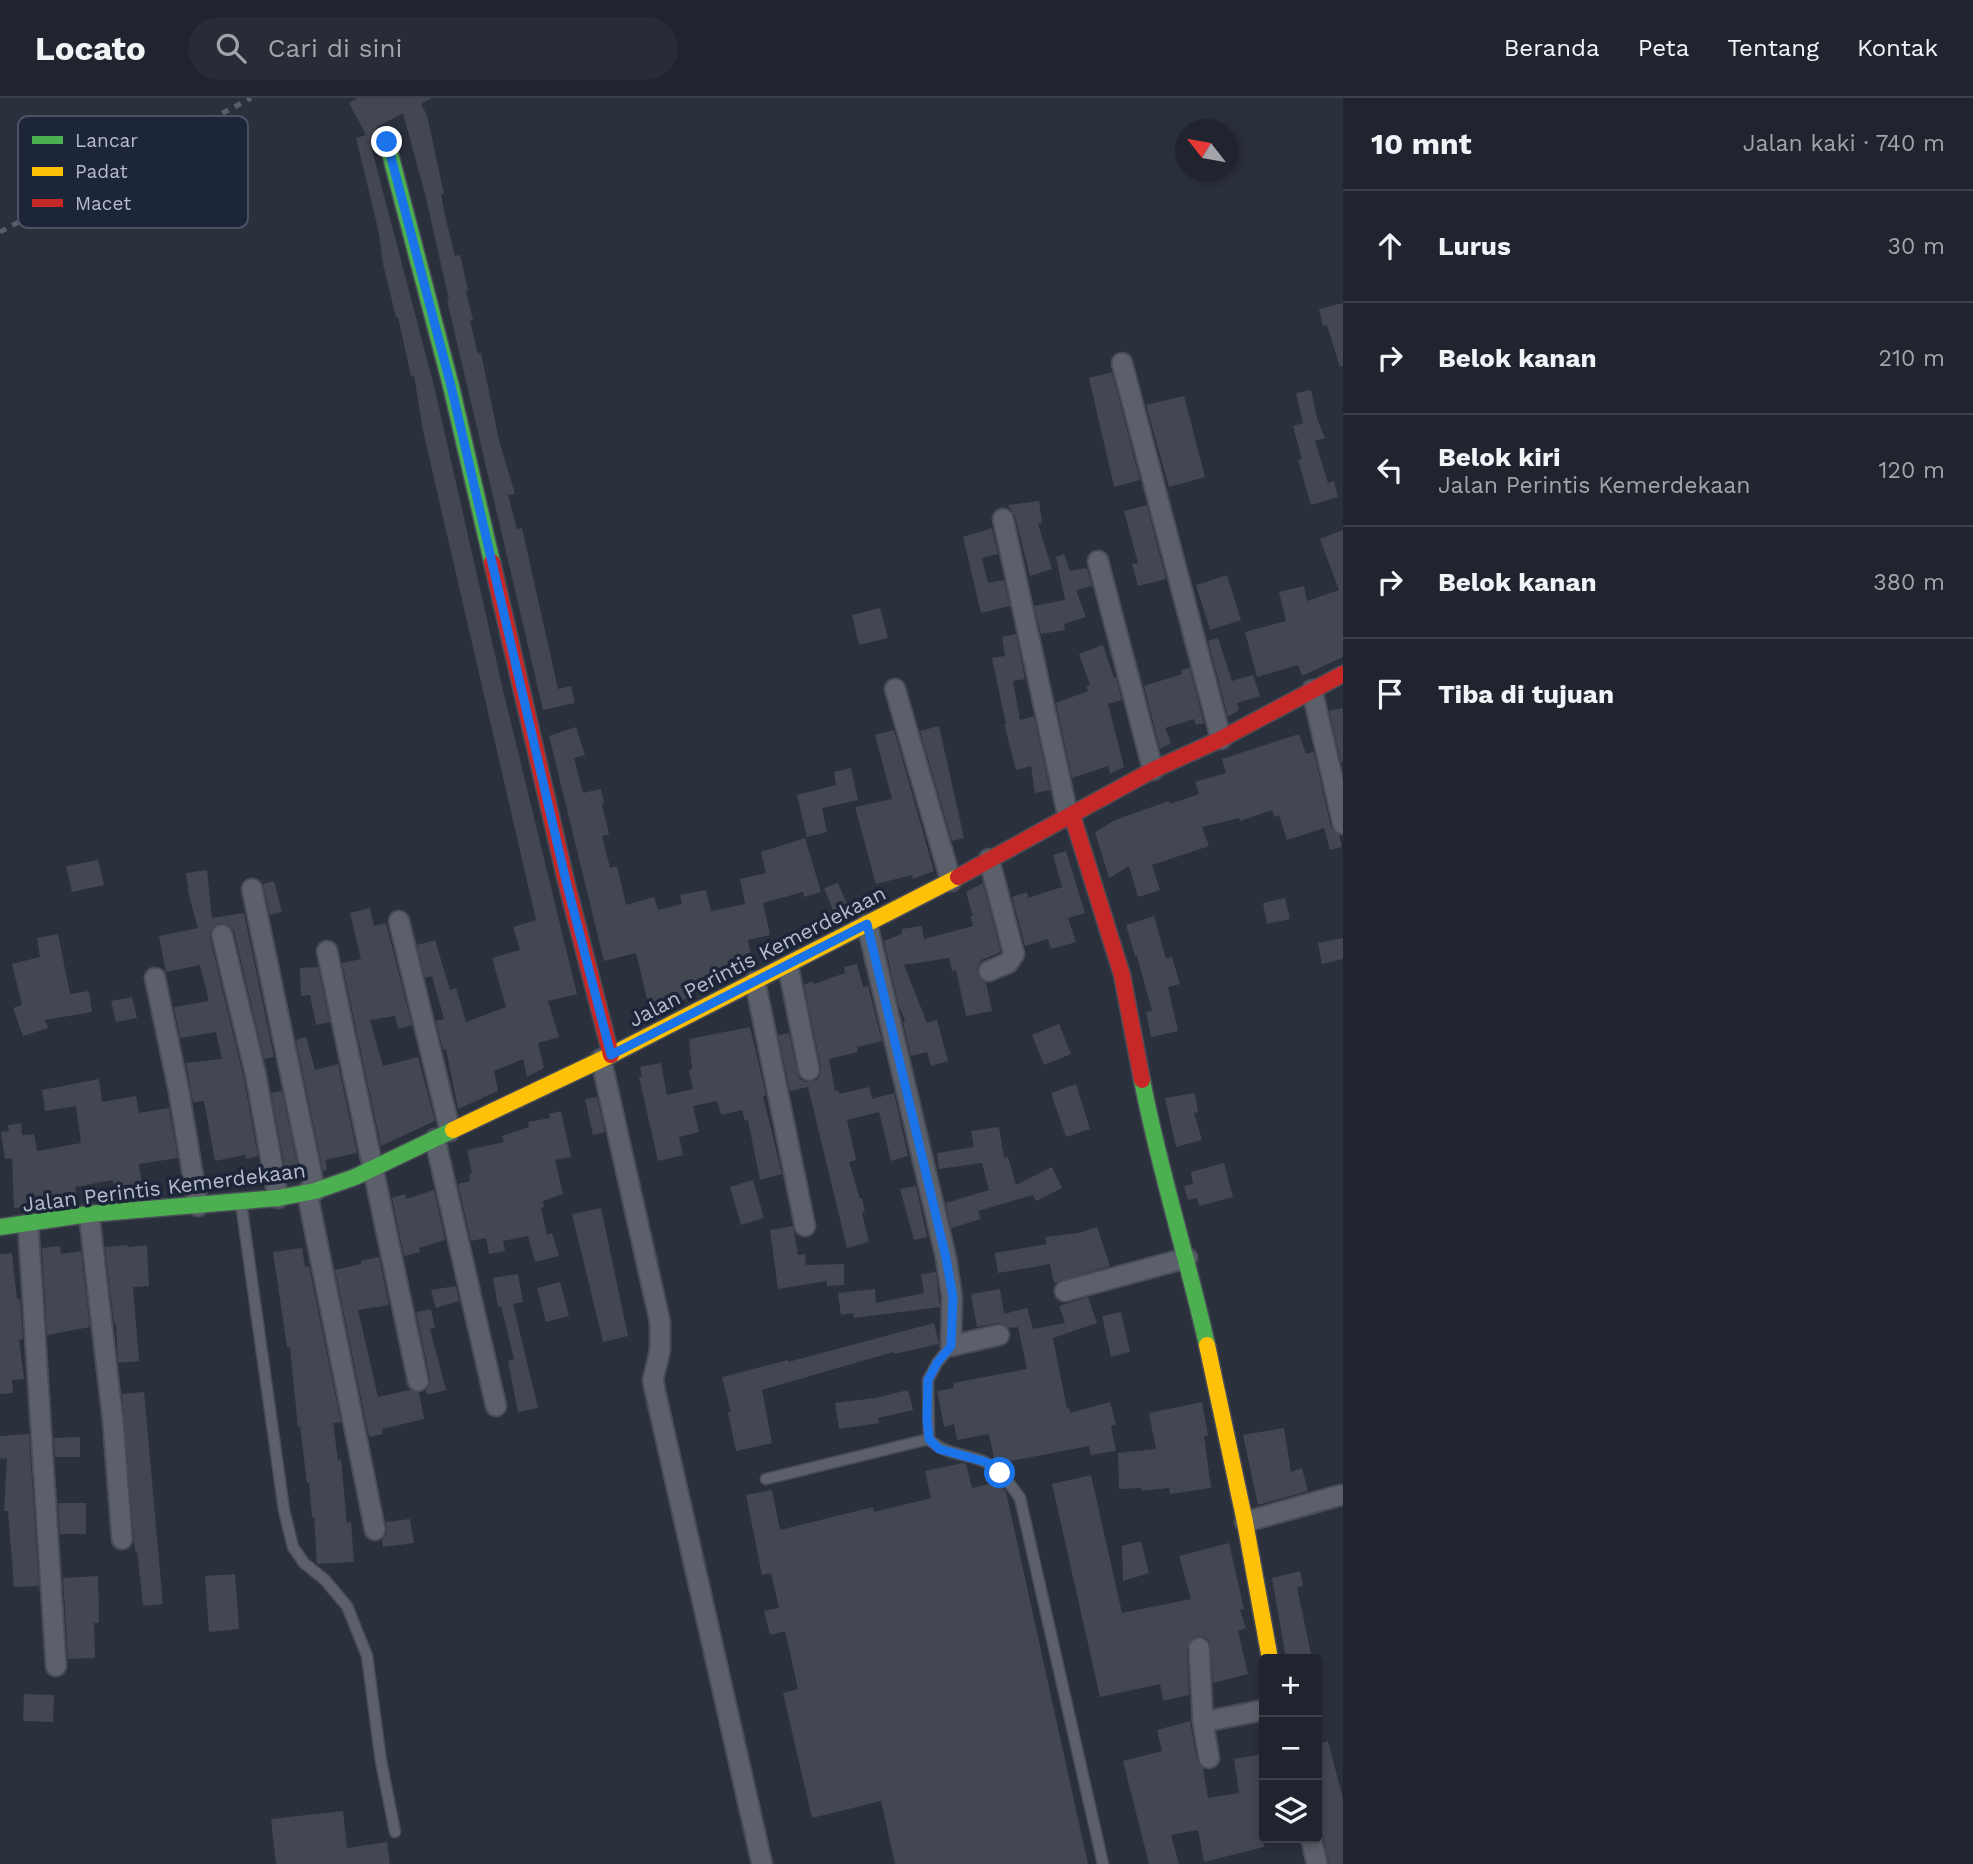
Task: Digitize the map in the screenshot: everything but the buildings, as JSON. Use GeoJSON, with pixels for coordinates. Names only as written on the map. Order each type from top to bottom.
{"type":"FeatureCollection","features":[{"type":"Feature","properties":{"kind":"street"},"geometry":{"type":"LineString","coordinates":[[387,142],[454,399],[606,1057],[660,1322],[660,1350],[653,1380],[654,1391],[762,1864]]}},
{"type":"Feature","properties":{"kind":"street"},"geometry":{"type":"LineString","coordinates":[[1122,363],[1221,739]]}},
{"type":"Feature","properties":{"kind":"street"},"geometry":{"type":"LineString","coordinates":[[1003,519],[1070,815],[1122,975],[1152,1132],[1187,1258],[1245,1522],[1269,1654]]}},
{"type":"Feature","properties":{"kind":"street"},"geometry":{"type":"LineString","coordinates":[[1098,561],[1153,770]]}},
{"type":"Feature","properties":{"kind":"street","name":"Jalan Perintis Kemerdekaan"},"geometry":{"type":"LineString","coordinates":[[0,1227],[89,1214],[278,1198],[311,1191],[373,1168],[606,1057],[788,966],[951,881],[1153,770],[1221,739],[1343,674]]}},
{"type":"Feature","properties":{"kind":"street"},"geometry":{"type":"LineString","coordinates":[[895,689],[951,881]]}},
{"type":"Feature","properties":{"kind":"street"},"geometry":{"type":"LineString","coordinates":[[1312,690],[1343,824]]}},
{"type":"Feature","properties":{"kind":"street"},"geometry":{"type":"LineString","coordinates":[[989,859],[1014,954],[1008,963],[989,971]]}},
{"type":"Feature","properties":{"kind":"street"},"geometry":{"type":"LineString","coordinates":[[252,889],[375,1530]]}},
{"type":"Feature","properties":{"kind":"street"},"geometry":{"type":"LineString","coordinates":[[399,921],[496,1406]]}},
{"type":"Feature","properties":{"kind":"street"},"geometry":{"type":"LineString","coordinates":[[867,924],[946,1258],[953,1297],[951,1346],[999,1335]]}},
{"type":"Feature","properties":{"kind":"street"},"geometry":{"type":"LineString","coordinates":[[222,935],[256,1076],[278,1198]]}},
{"type":"Feature","properties":{"kind":"street"},"geometry":{"type":"LineString","coordinates":[[327,951],[418,1381]]}},
{"type":"Feature","properties":{"kind":"street"},"geometry":{"type":"LineString","coordinates":[[788,966],[809,1070]]}},
{"type":"Feature","properties":{"kind":"street"},"geometry":{"type":"LineString","coordinates":[[155,978],[179,1092],[198,1206]]}},
{"type":"Feature","properties":{"kind":"street"},"geometry":{"type":"LineString","coordinates":[[755,981],[805,1226]]}},
{"type":"Feature","properties":{"kind":"street"},"geometry":{"type":"LineString","coordinates":[[89,1214],[113,1422],[122,1539]]}},
{"type":"Feature","properties":{"kind":"street"},"geometry":{"type":"LineString","coordinates":[[28,1224],[56,1666]]}},
{"type":"Feature","properties":{"kind":"street"},"geometry":{"type":"LineString","coordinates":[[1065,1291],[1187,1258]]}},
{"type":"Feature","properties":{"kind":"street"},"geometry":{"type":"LineString","coordinates":[[1245,1522],[1341,1495]]}},
{"type":"Feature","properties":{"kind":"street"},"geometry":{"type":"LineString","coordinates":[[1199,1648],[1202,1722],[1209,1758]]}},
{"type":"Feature","properties":{"kind":"street"},"geometry":{"type":"LineString","coordinates":[[1202,1722],[1259,1711]]}},
{"type":"Feature","properties":{"kind":"street"},"geometry":{"type":"LineString","coordinates":[[1312,1843],[1317,1864]]}},
{"type":"Feature","properties":{"kind":"lane"},"geometry":{"type":"LineString","coordinates":[[241,1203],[284,1510],[293,1546],[303,1563],[325,1580],[348,1606],[367,1656],[381,1761],[395,1832]]}},
{"type":"Feature","properties":{"kind":"lane"},"geometry":{"type":"LineString","coordinates":[[951,1346],[928,1380],[929,1439],[939,1449],[986,1462],[1000,1473],[1020,1498],[1104,1864]]}},
{"type":"Feature","properties":{"kind":"lane"},"geometry":{"type":"LineString","coordinates":[[766,1479],[929,1439]]}},
{"type":"Feature","properties":{"kind":"railway"},"geometry":{"type":"LineString","coordinates":[[217,116],[251,98]]}},
{"type":"Feature","properties":{"kind":"railway"},"geometry":{"type":"LineString","coordinates":[[0,232],[18,222]]}},
{"type":"Feature","properties":{"kind":"traffic: fast"},"geometry":{"type":"LineString","coordinates":[[387,142],[451,386],[492,562]]}},
{"type":"Feature","properties":{"kind":"traffic: fast"},"geometry":{"type":"LineString","coordinates":[[1142,1080],[1207,1345]]}},
{"type":"Feature","properties":{"kind":"traffic: fast"},"geometry":{"type":"LineString","coordinates":[[0,1227],[89,1214],[278,1198],[315,1191],[355,1177],[453,1130]]}},
{"type":"Feature","properties":{"kind":"traffic: slow"},"geometry":{"type":"LineString","coordinates":[[453,1130],[611,1055],[958,877]]}},
{"type":"Feature","properties":{"kind":"traffic: slow"},"geometry":{"type":"LineString","coordinates":[[1207,1345],[1245,1522],[1269,1654]]}},
{"type":"Feature","properties":{"kind":"traffic: jam"},"geometry":{"type":"LineString","coordinates":[[492,562],[566,881],[611,1055]]}},
{"type":"Feature","properties":{"kind":"traffic: jam"},"geometry":{"type":"LineString","coordinates":[[958,877],[1153,770],[1221,739],[1343,674]]}},
{"type":"Feature","properties":{"kind":"traffic: jam"},"geometry":{"type":"LineString","coordinates":[[1072,815],[1122,975],[1142,1080]]}},
{"type":"Feature","properties":{"kind":"route"},"geometry":{"type":"LineString","coordinates":[[387,142],[451,386],[566,881],[611,1055],[867,924],[953,1297],[951,1346],[928,1380],[929,1439],[939,1449],[986,1462],[1000,1473]]}}]}
